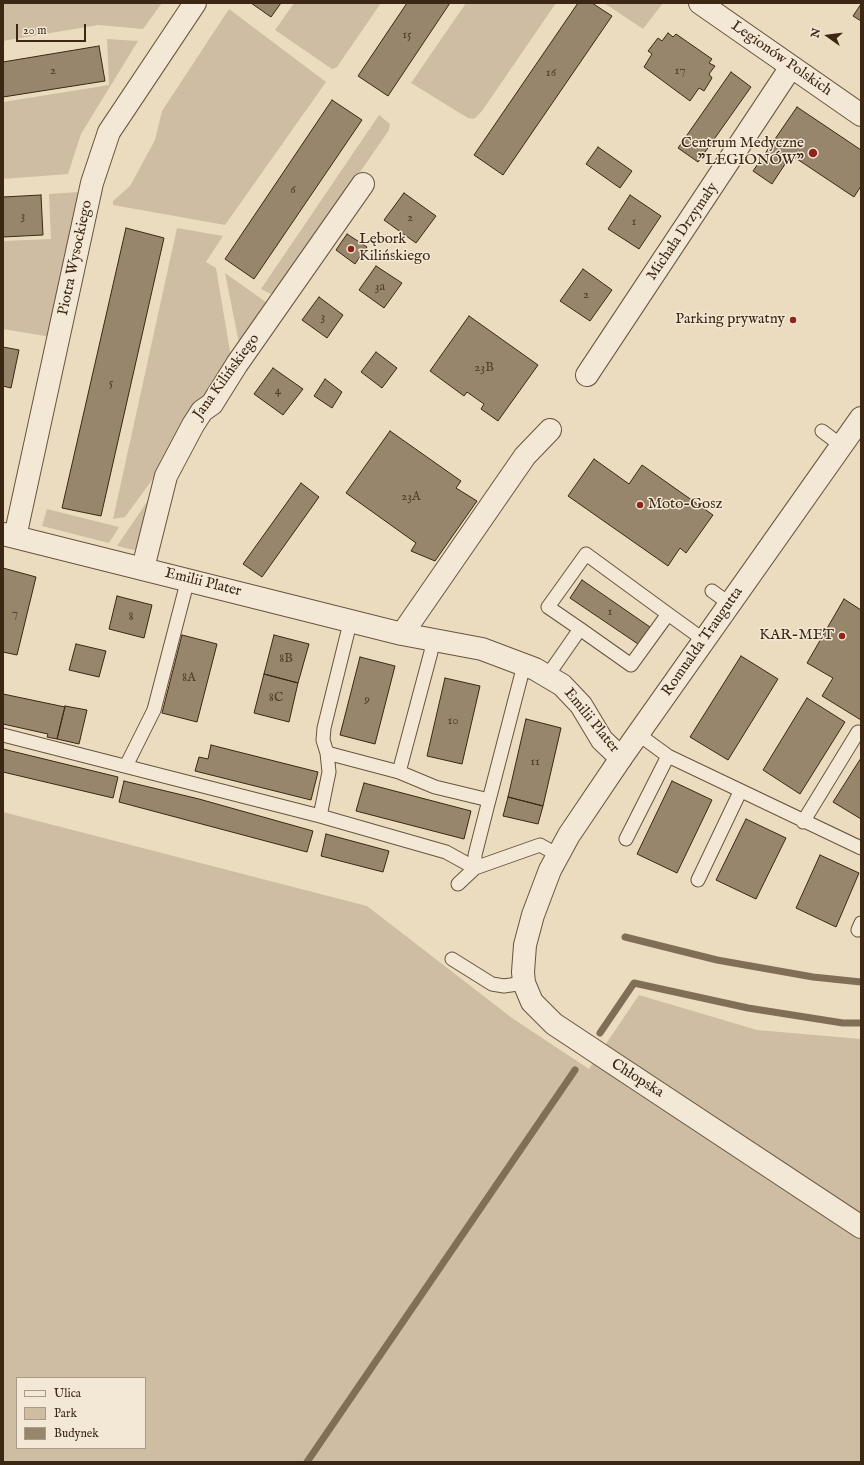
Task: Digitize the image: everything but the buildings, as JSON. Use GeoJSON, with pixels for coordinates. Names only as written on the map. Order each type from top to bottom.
{"type":"FeatureCollection","features":[{"type":"Feature","properties":{"kind":"street","name":"Piotra Wysockiego"},"geometry":{"type":"LineString","coordinates":[[9,536],[58,346],[90,191],[109,132],[195,3]]}},
{"type":"Feature","properties":{"kind":"street","name":"Legionów Polskich"},"geometry":{"type":"LineString","coordinates":[[700,3],[861,115]]}},
{"type":"Feature","properties":{"kind":"street","name":"Michała Drzymały"},"geometry":{"type":"LineString","coordinates":[[587,376],[791,67]]}},
{"type":"Feature","properties":{"kind":"street","name":"Jana Kilińskiego"},"geometry":{"type":"LineString","coordinates":[[142,568],[166,476],[193,425],[202,411],[212,404],[246,351],[363,184]]}},
{"type":"Feature","properties":{"kind":"street","name":"Romualda Traugutta"},"geometry":{"type":"LineString","coordinates":[[554,863],[569,835],[621,758],[861,418]]}},
{"type":"Feature","properties":{"kind":"street"},"geometry":{"type":"LineString","coordinates":[[402,634],[525,456],[550,430]]}},
{"type":"Feature","properties":{"kind":"street","name":"Emilii Plater"},"geometry":{"type":"LineString","coordinates":[[9,536],[188,579],[402,634],[482,649],[548,675],[573,695],[589,716],[602,740],[621,758]]}},
{"type":"Feature","properties":{"kind":"street","name":"Chłopska"},"geometry":{"type":"LineString","coordinates":[[554,863],[529,930],[524,957],[524,983],[532,1002],[554,1024],[861,1227]]}},
{"type":"Feature","properties":{"kind":"lane"},"geometry":{"type":"LineString","coordinates":[[822,431],[842,446]]}},
{"type":"Feature","properties":{"kind":"lane"},"geometry":{"type":"LineString","coordinates":[[668,614],[631,665],[548,607],[586,554],[704,640]]}},
{"type":"Feature","properties":{"kind":"lane"},"geometry":{"type":"LineString","coordinates":[[126,766],[154,710],[188,579]]}},
{"type":"Feature","properties":{"kind":"lane"},"geometry":{"type":"LineString","coordinates":[[712,591],[730,604]]}},
{"type":"Feature","properties":{"kind":"lane"},"geometry":{"type":"LineString","coordinates":[[320,816],[329,772],[327,753],[323,740],[324,728],[348,631],[348,620]]}},
{"type":"Feature","properties":{"kind":"lane"},"geometry":{"type":"LineString","coordinates":[[548,675],[580,629]]}},
{"type":"Feature","properties":{"kind":"lane"},"geometry":{"type":"LineString","coordinates":[[399,772],[431,652],[432,640]]}},
{"type":"Feature","properties":{"kind":"lane"},"geometry":{"type":"LineString","coordinates":[[475,868],[475,855],[524,665]]}},
{"type":"Feature","properties":{"kind":"lane"},"geometry":{"type":"LineString","coordinates":[[803,822],[858,732]]}},
{"type":"Feature","properties":{"kind":"lane","name":"Emilii Plater"},"geometry":{"type":"LineString","coordinates":[[638,734],[668,756],[740,792],[861,848]]}},
{"type":"Feature","properties":{"kind":"lane"},"geometry":{"type":"LineString","coordinates":[[3,735],[320,816],[446,852],[475,868]]}},
{"type":"Feature","properties":{"kind":"lane"},"geometry":{"type":"LineString","coordinates":[[327,753],[399,772],[435,787],[489,800]]}},
{"type":"Feature","properties":{"kind":"lane"},"geometry":{"type":"LineString","coordinates":[[626,839],[668,756]]}},
{"type":"Feature","properties":{"kind":"lane"},"geometry":{"type":"LineString","coordinates":[[698,880],[740,792]]}},
{"type":"Feature","properties":{"kind":"lane"},"geometry":{"type":"LineString","coordinates":[[458,884],[475,868],[540,845],[554,863]]}},
{"type":"Feature","properties":{"kind":"lane"},"geometry":{"type":"LineString","coordinates":[[452,959],[492,984],[504,986],[524,983]]}},
{"type":"Feature","properties":{"kind":"green space"},"geometry":{"type":"Polygon","coordinates":[[[3,3],[162,3],[143,29],[98,25],[3,41],[3,3]]]}},
{"type":"Feature","properties":{"kind":"green space"},"geometry":{"type":"Polygon","coordinates":[[[294,3],[381,3],[337,67],[332,69],[275,30],[294,3]]]}},
{"type":"Feature","properties":{"kind":"green space"},"geometry":{"type":"Polygon","coordinates":[[[466,3],[556,3],[482,111],[474,119],[468,118],[411,83],[466,3]]]}},
{"type":"Feature","properties":{"kind":"green space"},"geometry":{"type":"Polygon","coordinates":[[[604,3],[663,3],[643,29],[604,3]]]}},
{"type":"Feature","properties":{"kind":"green space"},"geometry":{"type":"Polygon","coordinates":[[[229,9],[326,82],[225,225],[113,205],[113,201],[130,186],[155,140],[162,111],[229,9]]]}},
{"type":"Feature","properties":{"kind":"green space"},"geometry":{"type":"Polygon","coordinates":[[[107,39],[138,41],[81,134],[68,174],[3,179],[3,102],[109,85],[107,39]]]}},
{"type":"Feature","properties":{"kind":"green space"},"geometry":{"type":"Polygon","coordinates":[[[379,115],[390,124],[389,130],[275,296],[261,289],[379,115]]]}},
{"type":"Feature","properties":{"kind":"green space"},"geometry":{"type":"Polygon","coordinates":[[[79,192],[51,337],[3,329],[3,241],[51,239],[49,194],[79,192]]]}},
{"type":"Feature","properties":{"kind":"green space"},"geometry":{"type":"Polygon","coordinates":[[[177,228],[223,236],[206,262],[216,268],[231,357],[173,441],[152,480],[125,517],[113,519],[177,228]]]}},
{"type":"Feature","properties":{"kind":"green space"},"geometry":{"type":"Polygon","coordinates":[[[225,273],[270,305],[240,348],[225,273]]]}},
{"type":"Feature","properties":{"kind":"green space"},"geometry":{"type":"Polygon","coordinates":[[[153,493],[139,546],[134,550],[117,546],[153,493]]]}},
{"type":"Feature","properties":{"kind":"green space"},"geometry":{"type":"Polygon","coordinates":[[[47,509],[119,527],[109,543],[42,526],[47,509]]]}},
{"type":"Feature","properties":{"kind":"green space"},"geometry":{"type":"Polygon","coordinates":[[[3,812],[367,906],[512,1018],[589,1069],[639,995],[757,1030],[861,1039],[861,1462],[3,1462],[3,812]]]}},
{"type":"Feature","properties":{"kind":"waterway"},"geometry":{"type":"LineString","coordinates":[[625,937],[717,960],[813,977],[861,982]]}},
{"type":"Feature","properties":{"kind":"waterway"},"geometry":{"type":"LineString","coordinates":[[600,1033],[634,983],[748,1008],[843,1023],[861,1023]]}},
{"type":"Feature","properties":{"kind":"waterway"},"geometry":{"type":"LineString","coordinates":[[307,1462],[575,1070]]}},
{"type":"Feature","properties":{"kind":"place","name":"Centrum Medyczne \"LEGIONÓW\""},"geometry":{"type":"Point","coordinates":[813,153]}},
{"type":"Feature","properties":{"kind":"place","name":"Lębork Kilińskiego"},"geometry":{"type":"Point","coordinates":[351,249]}},
{"type":"Feature","properties":{"kind":"place","name":"Parking prywatny"},"geometry":{"type":"Point","coordinates":[793,320]}},
{"type":"Feature","properties":{"kind":"place","name":"Moto-Gosz"},"geometry":{"type":"Point","coordinates":[640,505]}},
{"type":"Feature","properties":{"kind":"place","name":"KAR-MET"},"geometry":{"type":"Point","coordinates":[842,636]}}]}
